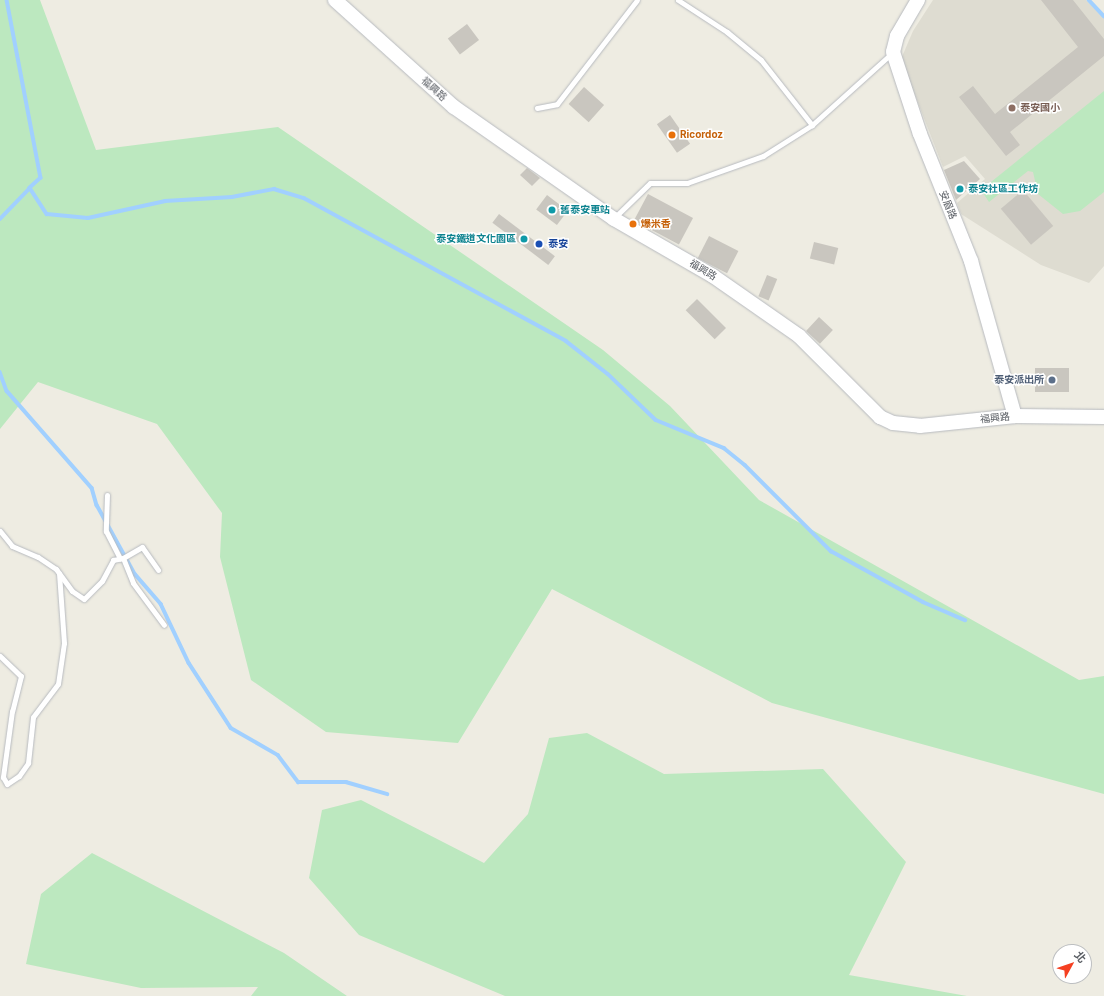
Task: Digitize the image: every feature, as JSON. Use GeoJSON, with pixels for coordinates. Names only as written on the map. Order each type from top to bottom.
{"type":"FeatureCollection","features":[{"type":"Feature","properties":{"kind":"street","name":"福興路"},"geometry":{"type":"LineString","coordinates":[[335,0],[454,107],[614,219],[713,276],[799,336],[880,417],[893,423],[920,426],[1015,416],[1104,417]]}},
{"type":"Feature","properties":{"kind":"street"},"geometry":{"type":"LineString","coordinates":[[893,52],[897,36],[918,0]]}},
{"type":"Feature","properties":{"kind":"street","name":"安眉路"},"geometry":{"type":"LineString","coordinates":[[893,52],[920,134],[971,261],[1015,416]]}},
{"type":"Feature","properties":{"kind":"lane"},"geometry":{"type":"LineString","coordinates":[[537,108],[557,104],[637,0]]}},
{"type":"Feature","properties":{"kind":"lane"},"geometry":{"type":"LineString","coordinates":[[678,0],[727,32],[761,60],[812,125]]}},
{"type":"Feature","properties":{"kind":"lane"},"geometry":{"type":"LineString","coordinates":[[614,219],[650,182],[687,183],[763,156],[812,125],[870,76],[893,52]]}},
{"type":"Feature","properties":{"kind":"lane"},"geometry":{"type":"LineString","coordinates":[[107,494],[106,531],[122,558],[134,583],[164,625]]}},
{"type":"Feature","properties":{"kind":"lane"},"geometry":{"type":"LineString","coordinates":[[0,531],[12,546],[38,557],[59,573],[72,592],[84,599],[102,581],[113,560],[122,558],[142,547],[158,570]]}},
{"type":"Feature","properties":{"kind":"lane"},"geometry":{"type":"LineString","coordinates":[[0,656],[21,676],[12,711],[3,777],[7,784],[19,776],[28,763],[33,717],[58,684],[64,643],[59,573]]}},
{"type":"Feature","properties":{"kind":"shaded area","name":"泰安國小"},"geometry":{"type":"Polygon","coordinates":[[[933,0],[1086,0],[1104,18],[1104,266],[1089,283],[1041,265],[961,214],[957,203],[985,179],[965,156],[943,167],[901,59],[913,31],[933,0]]]}},
{"type":"Feature","properties":{"kind":"green space"},"geometry":{"type":"Polygon","coordinates":[[[0,0],[40,0],[96,150],[278,127],[603,350],[670,406],[759,500],[1079,680],[1104,676],[1104,794],[772,703],[552,589],[458,743],[326,732],[251,680],[220,557],[222,513],[157,424],[38,382],[0,429],[0,0]]]}},
{"type":"Feature","properties":{"kind":"green space"},"geometry":{"type":"Polygon","coordinates":[[[1104,91],[1104,192],[1080,211],[1063,214],[1038,194],[1033,172],[1028,171],[989,202],[981,190],[1104,91]]]}},
{"type":"Feature","properties":{"kind":"green space"},"geometry":{"type":"Polygon","coordinates":[[[587,733],[664,774],[823,769],[906,862],[849,975],[967,996],[505,996],[359,935],[309,878],[322,810],[361,800],[484,863],[528,814],[549,738],[587,733]]]}},
{"type":"Feature","properties":{"kind":"green space"},"geometry":{"type":"Polygon","coordinates":[[[92,853],[284,953],[347,996],[251,996],[258,987],[141,988],[26,964],[41,894],[92,853]]]}},
{"type":"Feature","properties":{"kind":"building"},"geometry":{"type":"Polygon","coordinates":[[[1041,0],[1073,0],[1104,39],[1104,56],[1010,132],[1020,145],[1006,156],[959,97],[973,86],[995,114],[1078,47],[1041,0]]]}},
{"type":"Feature","properties":{"kind":"building"},"geometry":{"type":"Polygon","coordinates":[[[467,24],[479,40],[460,54],[448,38],[467,24]]]}},
{"type":"Feature","properties":{"kind":"building"},"geometry":{"type":"Polygon","coordinates":[[[584,87],[604,105],[589,122],[569,104],[584,87]]]}},
{"type":"Feature","properties":{"kind":"building"},"geometry":{"type":"Polygon","coordinates":[[[670,115],[690,144],[677,153],[657,124],[670,115]]]}},
{"type":"Feature","properties":{"kind":"building","name":"泰安社區工作坊"},"geometry":{"type":"Polygon","coordinates":[[[964,161],[980,179],[956,200],[944,170],[964,161]]]}},
{"type":"Feature","properties":{"kind":"building"},"geometry":{"type":"Polygon","coordinates":[[[527,168],[540,178],[532,186],[520,175],[527,168]]]}},
{"type":"Feature","properties":{"kind":"building"},"geometry":{"type":"Polygon","coordinates":[[[1023,190],[1053,226],[1031,245],[1001,209],[1023,190]]]}},
{"type":"Feature","properties":{"kind":"building"},"geometry":{"type":"Polygon","coordinates":[[[648,194],[693,218],[679,244],[634,220],[648,194]]]}},
{"type":"Feature","properties":{"kind":"building","name":"舊泰安車站"},"geometry":{"type":"Polygon","coordinates":[[[547,195],[568,211],[557,225],[536,209],[547,195]]]}},
{"type":"Feature","properties":{"kind":"building","name":"泰安鐵道文化園區"},"geometry":{"type":"Polygon","coordinates":[[[499,214],[555,256],[548,265],[492,223],[499,214]]]}},
{"type":"Feature","properties":{"kind":"building"},"geometry":{"type":"Polygon","coordinates":[[[709,236],[738,251],[727,273],[698,258],[709,236]]]}},
{"type":"Feature","properties":{"kind":"building"},"geometry":{"type":"Polygon","coordinates":[[[814,242],[838,248],[834,265],[810,258],[814,242]]]}},
{"type":"Feature","properties":{"kind":"building"},"geometry":{"type":"Polygon","coordinates":[[[767,275],[777,279],[769,300],[758,296],[767,275]]]}},
{"type":"Feature","properties":{"kind":"building"},"geometry":{"type":"Polygon","coordinates":[[[697,299],[726,328],[715,339],[686,310],[697,299]]]}},
{"type":"Feature","properties":{"kind":"building"},"geometry":{"type":"Polygon","coordinates":[[[819,317],[833,330],[820,344],[806,331],[819,317]]]}},
{"type":"Feature","properties":{"kind":"building","name":"泰安派出所"},"geometry":{"type":"Polygon","coordinates":[[[1035,368],[1069,368],[1069,392],[1035,392],[1035,368]]]}},
{"type":"Feature","properties":{"kind":"waterway"},"geometry":{"type":"LineString","coordinates":[[7,0],[41,178],[30,188],[47,214],[88,218],[165,201],[232,197],[274,189],[304,198],[566,341],[608,374],[656,420],[724,448],[745,465],[831,551],[923,602],[965,620]]}},
{"type":"Feature","properties":{"kind":"waterway"},"geometry":{"type":"LineString","coordinates":[[1089,0],[1104,16]]}},
{"type":"Feature","properties":{"kind":"waterway"},"geometry":{"type":"LineString","coordinates":[[0,219],[30,188]]}},
{"type":"Feature","properties":{"kind":"waterway"},"geometry":{"type":"LineString","coordinates":[[0,372],[7,391],[92,488],[97,505],[135,574],[161,604],[189,663],[231,728],[278,755],[298,782],[346,782],[387,794]]}},
{"type":"Feature","properties":{"kind":"place","name":"泰安國小"},"geometry":{"type":"Point","coordinates":[1012,108]}},
{"type":"Feature","properties":{"kind":"place","name":"Ricordoz"},"geometry":{"type":"Point","coordinates":[672,135]}},
{"type":"Feature","properties":{"kind":"place","name":"泰安社區工作坊"},"geometry":{"type":"Point","coordinates":[960,189]}},
{"type":"Feature","properties":{"kind":"place","name":"舊泰安車站"},"geometry":{"type":"Point","coordinates":[552,210]}},
{"type":"Feature","properties":{"kind":"place","name":"爆米香"},"geometry":{"type":"Point","coordinates":[633,224]}},
{"type":"Feature","properties":{"kind":"place","name":"泰安鐵道文化園區"},"geometry":{"type":"Point","coordinates":[524,239]}},
{"type":"Feature","properties":{"kind":"place","name":"泰安"},"geometry":{"type":"Point","coordinates":[539,244]}},
{"type":"Feature","properties":{"kind":"place","name":"泰安派出所"},"geometry":{"type":"Point","coordinates":[1052,380]}}]}
